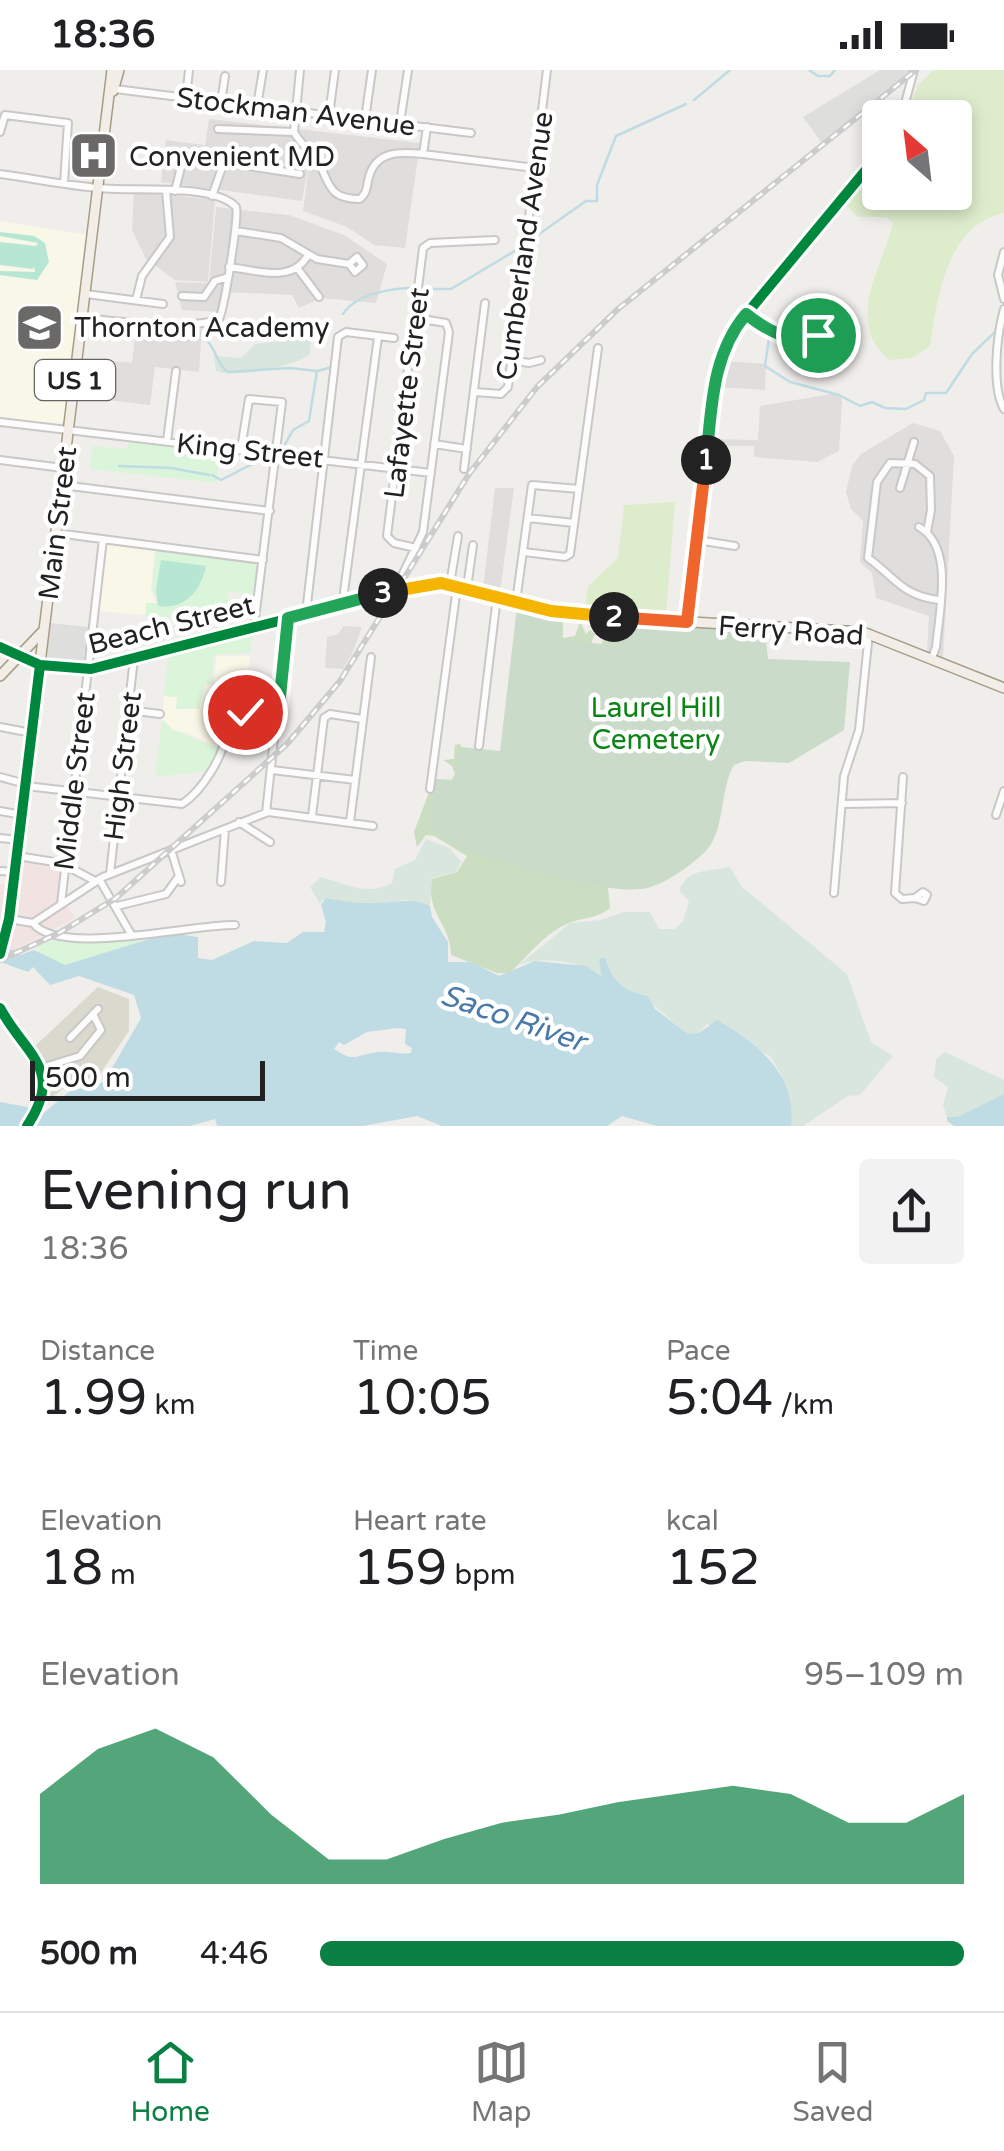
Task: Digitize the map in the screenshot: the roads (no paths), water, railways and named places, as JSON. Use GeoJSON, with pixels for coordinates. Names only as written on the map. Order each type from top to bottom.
{"type":"FeatureCollection","features":[{"type":"Feature","properties":{"kind":"main road","name":"Main Street"},"geometry":{"type":"LineString","coordinates":[[1,951],[15,872],[116,70]]}},
{"type":"Feature","properties":{"kind":"main road","name":"Beach Street"},"geometry":{"type":"LineString","coordinates":[[0,648],[21,653],[40,665],[87,670],[426,583],[458,586],[573,615],[687,622]]}},
{"type":"Feature","properties":{"kind":"main road","name":"Ferry Road"},"geometry":{"type":"LineString","coordinates":[[687,622],[869,634],[1004,688]]}},
{"type":"Feature","properties":{"kind":"main road"},"geometry":{"type":"LineString","coordinates":[[0,676],[44,636]]}},
{"type":"Feature","properties":{"kind":"main road"},"geometry":{"type":"LineString","coordinates":[[0,1008],[41,1068],[45,1086],[40,1107],[27,1126]]}},
{"type":"Feature","properties":{"kind":"street"},"geometry":{"type":"LineString","coordinates":[[186,98],[190,70]]}},
{"type":"Feature","properties":{"kind":"street"},"geometry":{"type":"LineString","coordinates":[[257,106],[263,70]]}},
{"type":"Feature","properties":{"kind":"street"},"geometry":{"type":"LineString","coordinates":[[300,70],[294,132],[318,162],[331,190],[360,199],[366,195],[371,170],[381,158],[394,152],[535,168]]}},
{"type":"Feature","properties":{"kind":"street"},"geometry":{"type":"LineString","coordinates":[[329,115],[335,70]]}},
{"type":"Feature","properties":{"kind":"street"},"geometry":{"type":"LineString","coordinates":[[365,119],[372,70]]}},
{"type":"Feature","properties":{"kind":"street"},"geometry":{"type":"LineString","coordinates":[[400,124],[408,70]]}},
{"type":"Feature","properties":{"kind":"street","name":"Cumberland Avenue"},"geometry":{"type":"LineString","coordinates":[[475,392],[505,393],[547,70]]}},
{"type":"Feature","properties":{"kind":"street"},"geometry":{"type":"LineString","coordinates":[[906,100],[914,70]]}},
{"type":"Feature","properties":{"kind":"street"},"geometry":{"type":"LineString","coordinates":[[222,102],[225,76]]}},
{"type":"Feature","properties":{"kind":"street","name":"Stockman Avenue"},"geometry":{"type":"LineString","coordinates":[[116,88],[471,133]]}},
{"type":"Feature","properties":{"kind":"street"},"geometry":{"type":"LineString","coordinates":[[0,132],[4,116],[69,124],[64,182]]}},
{"type":"Feature","properties":{"kind":"street"},"geometry":{"type":"LineString","coordinates":[[424,154],[426,127]]}},
{"type":"Feature","properties":{"kind":"street"},"geometry":{"type":"LineString","coordinates":[[218,128],[294,132]]}},
{"type":"Feature","properties":{"kind":"street"},"geometry":{"type":"LineString","coordinates":[[136,300],[141,279],[170,237],[170,191],[188,162],[224,162],[300,174]]}},
{"type":"Feature","properties":{"kind":"street"},"geometry":{"type":"LineString","coordinates":[[212,196],[224,162]]}},
{"type":"Feature","properties":{"kind":"street"},"geometry":{"type":"LineString","coordinates":[[0,174],[212,196],[235,205],[239,216],[228,267],[224,314],[209,325],[172,327],[83,318]]}},
{"type":"Feature","properties":{"kind":"street"},"geometry":{"type":"LineString","coordinates":[[687,622],[717,372],[727,342],[862,175]]}},
{"type":"Feature","properties":{"kind":"street"},"geometry":{"type":"LineString","coordinates":[[236,231],[284,239],[308,254],[348,264]]}},
{"type":"Feature","properties":{"kind":"street","name":"Lafayette Street"},"geometry":{"type":"LineString","coordinates":[[416,548],[390,540],[425,245],[495,240]]}},
{"type":"Feature","properties":{"kind":"street"},"geometry":{"type":"LineString","coordinates":[[1004,252],[998,278],[1004,299]]}},
{"type":"Feature","properties":{"kind":"street"},"geometry":{"type":"LineString","coordinates":[[228,267],[285,274],[298,269],[308,254]]}},
{"type":"Feature","properties":{"kind":"street"},"geometry":{"type":"LineString","coordinates":[[298,269],[318,297]]}},
{"type":"Feature","properties":{"kind":"street"},"geometry":{"type":"LineString","coordinates":[[182,296],[206,297],[213,282],[228,278]]}},
{"type":"Feature","properties":{"kind":"street"},"geometry":{"type":"LineString","coordinates":[[86,294],[163,304]]}},
{"type":"Feature","properties":{"kind":"street"},"geometry":{"type":"LineString","coordinates":[[464,469],[485,303]]}},
{"type":"Feature","properties":{"kind":"street"},"geometry":{"type":"LineString","coordinates":[[1004,310],[999,329],[997,394],[1004,409]]}},
{"type":"Feature","properties":{"kind":"street"},"geometry":{"type":"LineString","coordinates":[[746,314],[778,335],[810,339]]}},
{"type":"Feature","properties":{"kind":"street"},"geometry":{"type":"LineString","coordinates":[[394,590],[423,532],[447,324],[416,318]]}},
{"type":"Feature","properties":{"kind":"street"},"geometry":{"type":"LineString","coordinates":[[306,613],[340,334],[394,338]]}},
{"type":"Feature","properties":{"kind":"street"},"geometry":{"type":"LineString","coordinates":[[346,603],[378,337]]}},
{"type":"Feature","properties":{"kind":"street"},"geometry":{"type":"LineString","coordinates":[[524,552],[568,557],[598,348]]}},
{"type":"Feature","properties":{"kind":"street"},"geometry":{"type":"LineString","coordinates":[[511,360],[541,360]]}},
{"type":"Feature","properties":{"kind":"street"},"geometry":{"type":"LineString","coordinates":[[168,441],[176,371]]}},
{"type":"Feature","properties":{"kind":"street"},"geometry":{"type":"LineString","coordinates":[[241,449],[247,404],[253,397],[283,403],[254,627]]}},
{"type":"Feature","properties":{"kind":"street","name":"King Street"},"geometry":{"type":"LineString","coordinates":[[0,422],[431,472]]}},
{"type":"Feature","properties":{"kind":"street"},"geometry":{"type":"LineString","coordinates":[[900,488],[914,442]]}},
{"type":"Feature","properties":{"kind":"street"},"geometry":{"type":"LineString","coordinates":[[434,444],[468,450]]}},
{"type":"Feature","properties":{"kind":"street"},"geometry":{"type":"LineString","coordinates":[[0,460],[64,468]]}},
{"type":"Feature","properties":{"kind":"street"},"geometry":{"type":"LineString","coordinates":[[932,658],[939,600],[940,552],[923,529],[931,478],[923,468],[908,462],[886,466],[874,495],[869,558],[883,567],[903,590],[939,600]]}},
{"type":"Feature","properties":{"kind":"street"},"geometry":{"type":"LineString","coordinates":[[516,602],[532,484],[578,490]]}},
{"type":"Feature","properties":{"kind":"street"},"geometry":{"type":"LineString","coordinates":[[62,485],[270,510]]}},
{"type":"Feature","properties":{"kind":"street"},"geometry":{"type":"LineString","coordinates":[[528,518],[574,522]]}},
{"type":"Feature","properties":{"kind":"street"},"geometry":{"type":"LineString","coordinates":[[56,532],[263,560]]}},
{"type":"Feature","properties":{"kind":"street"},"geometry":{"type":"LineString","coordinates":[[430,789],[458,586],[458,536]]}},
{"type":"Feature","properties":{"kind":"street","name":"Middle Street"},"geometry":{"type":"LineString","coordinates":[[61,904],[102,539]]}},
{"type":"Feature","properties":{"kind":"street"},"geometry":{"type":"LineString","coordinates":[[697,540],[735,546]]}},
{"type":"Feature","properties":{"kind":"street"},"geometry":{"type":"LineString","coordinates":[[458,586],[474,545]]}},
{"type":"Feature","properties":{"kind":"street"},"geometry":{"type":"LineString","coordinates":[[479,746],[498,597]]}},
{"type":"Feature","properties":{"kind":"street"},"geometry":{"type":"LineString","coordinates":[[266,813],[288,618]]}},
{"type":"Feature","properties":{"kind":"street"},"geometry":{"type":"LineString","coordinates":[[834,893],[845,773],[859,730],[869,634]]}},
{"type":"Feature","properties":{"kind":"street"},"geometry":{"type":"LineString","coordinates":[[350,822],[370,657]]}},
{"type":"Feature","properties":{"kind":"street","name":"High Street"},"geometry":{"type":"LineString","coordinates":[[110,874],[134,658]]}},
{"type":"Feature","properties":{"kind":"street"},"geometry":{"type":"LineString","coordinates":[[242,742],[249,684]]}},
{"type":"Feature","properties":{"kind":"street"},"geometry":{"type":"LineString","coordinates":[[128,710],[160,714]]}},
{"type":"Feature","properties":{"kind":"street"},"geometry":{"type":"LineString","coordinates":[[0,777],[72,793],[174,804],[187,801],[225,746],[228,725],[235,716],[245,712],[278,716]]}},
{"type":"Feature","properties":{"kind":"street"},"geometry":{"type":"LineString","coordinates":[[312,816],[326,716],[362,718]]}},
{"type":"Feature","properties":{"kind":"street"},"geometry":{"type":"LineString","coordinates":[[0,727],[32,734]]}},
{"type":"Feature","properties":{"kind":"street"},"geometry":{"type":"LineString","coordinates":[[272,770],[355,780]]}},
{"type":"Feature","properties":{"kind":"street"},"geometry":{"type":"LineString","coordinates":[[904,777],[895,892],[900,899],[916,898]]}},
{"type":"Feature","properties":{"kind":"street"},"geometry":{"type":"LineString","coordinates":[[996,815],[1004,790]]}},
{"type":"Feature","properties":{"kind":"street"},"geometry":{"type":"LineString","coordinates":[[842,804],[902,803]]}},
{"type":"Feature","properties":{"kind":"street"},"geometry":{"type":"LineString","coordinates":[[0,811],[22,815]]}},
{"type":"Feature","properties":{"kind":"street"},"geometry":{"type":"LineString","coordinates":[[6,923],[33,923],[110,874],[266,813],[373,826]]}},
{"type":"Feature","properties":{"kind":"street"},"geometry":{"type":"LineString","coordinates":[[239,822],[270,842]]}},
{"type":"Feature","properties":{"kind":"street"},"geometry":{"type":"LineString","coordinates":[[221,882],[225,828]]}},
{"type":"Feature","properties":{"kind":"street"},"geometry":{"type":"LineString","coordinates":[[0,838],[18,840]]}},
{"type":"Feature","properties":{"kind":"street"},"geometry":{"type":"LineString","coordinates":[[116,906],[168,893],[180,879],[172,850]]}},
{"type":"Feature","properties":{"kind":"street"},"geometry":{"type":"LineString","coordinates":[[17,856],[64,864],[98,880],[131,934]]}},
{"type":"Feature","properties":{"kind":"street"},"geometry":{"type":"LineString","coordinates":[[0,871],[15,872]]}},
{"type":"Feature","properties":{"kind":"street"},"geometry":{"type":"LineString","coordinates":[[33,923],[36,929],[62,938],[235,925]]}},
{"type":"Feature","properties":{"kind":"street"},"geometry":{"type":"LineString","coordinates":[[41,1068],[88,1050],[102,1025],[95,1012],[70,1038]]}},
{"type":"Feature","properties":{"kind":"water","name":"Saco River"},"geometry":{"type":"Polygon","coordinates":[[[326,898],[362,903],[423,903],[430,906],[432,917],[448,942],[448,962],[471,962],[499,976],[535,961],[586,966],[602,977],[599,959],[605,957],[619,984],[648,996],[655,1009],[688,1034],[699,1033],[717,1020],[760,1050],[788,1091],[791,1126],[657,1126],[622,1116],[607,1126],[442,1126],[417,1116],[363,1126],[217,1126],[215,1119],[190,1126],[0,1126],[0,1102],[33,1108],[40,1116],[70,1091],[104,1082],[141,1018],[134,995],[79,976],[50,985],[33,967],[28,972],[0,962],[0,949],[16,950],[20,955],[34,950],[65,965],[169,933],[198,937],[198,958],[212,960],[254,941],[287,943],[303,932],[324,932],[326,922],[321,905],[326,898]],[[406,1029],[367,1032],[344,1045],[339,1042],[334,1049],[352,1057],[378,1052],[411,1053],[412,1048],[405,1044],[406,1029]]]}},
{"type":"Feature","properties":{"kind":"water"},"geometry":{"type":"Polygon","coordinates":[[[1004,1094],[1004,1126],[954,1126],[947,1121],[947,1117],[957,1117],[1004,1094]]]}},
{"type":"Feature","properties":{"kind":"waterway"},"geometry":{"type":"LineString","coordinates":[[694,100],[730,70]]}},
{"type":"Feature","properties":{"kind":"waterway"},"geometry":{"type":"LineString","coordinates":[[809,70],[818,76],[830,76],[835,70]]}},
{"type":"Feature","properties":{"kind":"waterway"},"geometry":{"type":"LineString","coordinates":[[532,239],[586,201],[597,201],[597,185],[616,136],[686,104]]}},
{"type":"Feature","properties":{"kind":"waterway"},"geometry":{"type":"LineString","coordinates":[[423,289],[451,289],[518,249]]}},
{"type":"Feature","properties":{"kind":"waterway"},"geometry":{"type":"LineString","coordinates":[[343,314],[366,297],[416,288]]}},
{"type":"Feature","properties":{"kind":"waterway"},"geometry":{"type":"LineString","coordinates":[[769,338],[765,366],[790,382],[839,395],[860,406],[872,402],[885,408],[906,409],[924,400],[926,393],[946,393],[972,354],[996,331]]}},
{"type":"Feature","properties":{"kind":"waterway"},"geometry":{"type":"LineString","coordinates":[[198,333],[228,372],[290,368],[317,371]]}},
{"type":"Feature","properties":{"kind":"waterway"},"geometry":{"type":"LineString","coordinates":[[338,364],[341,339]]}},
{"type":"Feature","properties":{"kind":"waterway"},"geometry":{"type":"LineString","coordinates":[[283,448],[293,430],[309,421],[317,371],[332,367]]}},
{"type":"Feature","properties":{"kind":"waterway"},"geometry":{"type":"LineString","coordinates":[[212,475],[221,480],[268,456]]}},
{"type":"Feature","properties":{"kind":"waterway"},"geometry":{"type":"LineString","coordinates":[[119,466],[171,468],[209,475]]}},
{"type":"Feature","properties":{"kind":"railway"},"geometry":{"type":"LineString","coordinates":[[0,960],[59,933],[116,898],[287,744],[340,681],[469,474],[537,387],[618,309],[916,70]]}},
{"type":"Feature","properties":{"kind":"place","name":"Convenient MD"},"geometry":{"type":"Point","coordinates":[94,156]}},
{"type":"Feature","properties":{"kind":"place","name":"Thornton Academy"},"geometry":{"type":"Point","coordinates":[39,327]}},
{"type":"Feature","properties":{"kind":"park label","name":"Laurel Hill Cemetery"},"geometry":{"type":"Point","coordinates":[656,723]}}]}
